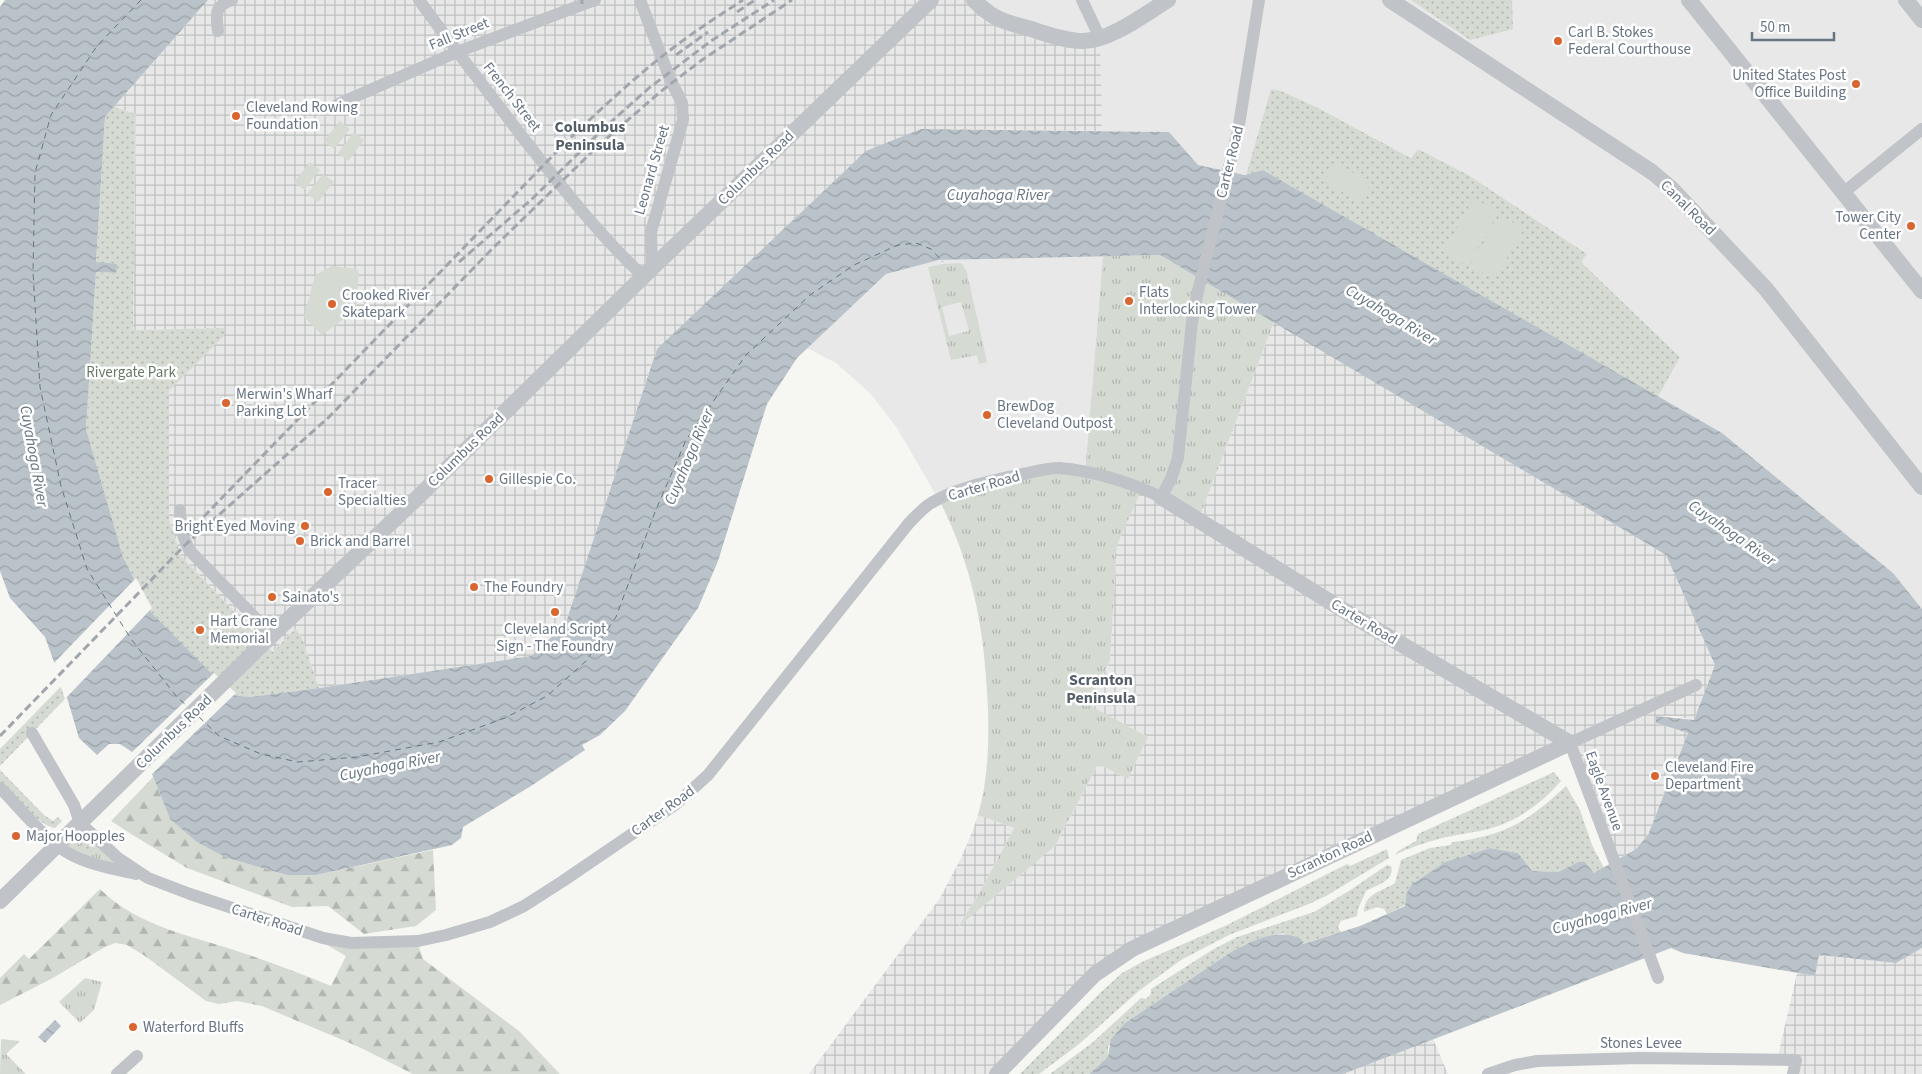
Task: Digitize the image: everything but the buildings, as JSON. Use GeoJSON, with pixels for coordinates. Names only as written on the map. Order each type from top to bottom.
{"type":"FeatureCollection","features":[{"type":"Feature","properties":{"kind":"street"},"geometry":{"type":"LineString","coordinates":[[218,31],[216,14],[222,4],[232,0]]}},
{"type":"Feature","properties":{"kind":"street","name":"French Street"},"geometry":{"type":"LineString","coordinates":[[419,0],[572,200],[616,251],[648,272]]}},
{"type":"Feature","properties":{"kind":"street","name":"Fall Street"},"geometry":{"type":"LineString","coordinates":[[338,104],[457,52],[594,0]]}},
{"type":"Feature","properties":{"kind":"street","name":"Leonard Street"},"geometry":{"type":"LineString","coordinates":[[640,0],[667,72],[682,103],[683,120],[651,232],[648,272]]}},
{"type":"Feature","properties":{"kind":"street","name":"Columbus Road"},"geometry":{"type":"LineString","coordinates":[[0,900],[931,0]]}},
{"type":"Feature","properties":{"kind":"street"},"geometry":{"type":"LineString","coordinates":[[974,0],[998,20],[1064,39],[1084,41],[1100,38],[1118,31],[1168,0]]}},
{"type":"Feature","properties":{"kind":"street"},"geometry":{"type":"LineString","coordinates":[[1082,0],[1100,38]]}},
{"type":"Feature","properties":{"kind":"street","name":"Canal Road"},"geometry":{"type":"LineString","coordinates":[[1390,0],[1652,172],[1671,188],[1766,289],[1922,487]]}},
{"type":"Feature","properties":{"kind":"street"},"geometry":{"type":"LineString","coordinates":[[1906,0],[1922,20]]}},
{"type":"Feature","properties":{"kind":"street"},"geometry":{"type":"LineString","coordinates":[[1691,1],[1922,291]]}},
{"type":"Feature","properties":{"kind":"street","name":"Carter Road"},"geometry":{"type":"LineString","coordinates":[[1161,498],[1171,479],[1178,458],[1192,322],[1198,290],[1238,131],[1258,6]]}},
{"type":"Feature","properties":{"kind":"street"},"geometry":{"type":"LineString","coordinates":[[1843,193],[1922,129]]}},
{"type":"Feature","properties":{"kind":"street","name":"Carter Road"},"geometry":{"type":"LineString","coordinates":[[80,823],[118,858],[148,878],[190,894],[323,938],[351,943],[418,941],[490,922],[544,893],[694,789],[714,768],[909,523],[932,503],[960,490],[974,486],[1039,470],[1058,468],[1110,477],[1134,485],[1161,498],[1354,616],[1570,743]]}},
{"type":"Feature","properties":{"kind":"street"},"geometry":{"type":"LineString","coordinates":[[180,510],[181,530],[190,550],[272,635]]}},
{"type":"Feature","properties":{"kind":"street","name":"Scranton Road"},"geometry":{"type":"LineString","coordinates":[[997,1074],[1095,974],[1110,962],[1132,949],[1696,685]]}},
{"type":"Feature","properties":{"kind":"street"},"geometry":{"type":"LineString","coordinates":[[32,733],[74,805],[80,823]]}},
{"type":"Feature","properties":{"kind":"street","name":"Eagle Avenue"},"geometry":{"type":"LineString","coordinates":[[1570,743],[1608,850],[1658,978]]}},
{"type":"Feature","properties":{"kind":"street"},"geometry":{"type":"LineString","coordinates":[[0,788],[56,846],[76,858],[148,878]]}},
{"type":"Feature","properties":{"kind":"street"},"geometry":{"type":"LineString","coordinates":[[117,1074],[136,1056]]}},
{"type":"Feature","properties":{"kind":"street","name":"Stones Levee"},"geometry":{"type":"LineString","coordinates":[[1488,1074],[1516,1064],[1537,1061],[1640,1058],[1796,1060],[1793,1074]]}},
{"type":"Feature","properties":{"kind":"shaded area"},"geometry":{"type":"Polygon","coordinates":[[[208,0],[974,0],[998,20],[1100,38],[1102,131],[921,129],[657,349],[565,625],[531,656],[319,688],[301,635],[295,629],[273,652],[181,556],[169,519],[169,391],[223,328],[133,330],[136,114],[114,107],[208,0]]]}},
{"type":"Feature","properties":{"kind":"shaded area"},"geometry":{"type":"Polygon","coordinates":[[[974,0],[1922,0],[1922,609],[1893,573],[1722,433],[1658,397],[1680,357],[1581,262],[1587,254],[1470,176],[1418,150],[1411,158],[1322,110],[1271,89],[1246,175],[1198,165],[1169,132],[1102,131],[1099,38],[1064,39],[974,0]]]}},
{"type":"Feature","properties":{"kind":"shaded area"},"geometry":{"type":"Polygon","coordinates":[[[1103,256],[1085,473],[939,500],[897,428],[870,393],[836,363],[807,348],[886,274],[939,260],[1103,256]]]}},
{"type":"Feature","properties":{"kind":"shaded area"},"geometry":{"type":"Polygon","coordinates":[[[1274,322],[1666,555],[1715,665],[1694,720],[1674,716],[1656,716],[1656,723],[1688,733],[1648,835],[1636,849],[1613,862],[1570,743],[1132,949],[997,1074],[809,1074],[940,898],[961,858],[978,815],[1014,828],[981,890],[959,925],[1055,846],[1098,764],[1128,779],[1148,737],[1087,705],[1110,661],[1117,545],[1142,488],[1198,521],[1274,322]]]}},
{"type":"Feature","properties":{"kind":"shaded area"},"geometry":{"type":"Polygon","coordinates":[[[1922,948],[1922,1074],[1793,1074],[1796,1060],[1777,1060],[1797,973],[1815,976],[1818,955],[1896,963],[1922,948]]]}},
{"type":"Feature","properties":{"kind":"shaded area"},"geometry":{"type":"Polygon","coordinates":[[[1433,1039],[1448,1074],[1343,1074],[1370,1063],[1433,1039]]]}},
{"type":"Feature","properties":{"kind":"green space"},"geometry":{"type":"Polygon","coordinates":[[[1411,0],[1512,0],[1513,29],[1470,40],[1411,0]]]}},
{"type":"Feature","properties":{"kind":"green space"},"geometry":{"type":"Polygon","coordinates":[[[1271,89],[1281,91],[1322,110],[1411,158],[1418,149],[1470,176],[1587,254],[1581,262],[1680,357],[1658,397],[1263,170],[1246,175],[1271,89]]]}},
{"type":"Feature","properties":{"kind":"green space","name":"Rivergate Park"},"geometry":{"type":"Polygon","coordinates":[[[114,107],[136,114],[133,330],[224,328],[224,336],[169,391],[169,519],[181,556],[273,652],[295,629],[301,635],[319,688],[250,697],[233,695],[150,611],[0,766],[0,749],[145,600],[123,557],[86,429],[96,272],[116,273],[96,262],[105,117],[114,107]]]}},
{"type":"Feature","properties":{"kind":"green space"},"geometry":{"type":"Polygon","coordinates":[[[340,121],[350,129],[334,149],[324,141],[340,121]]]}},
{"type":"Feature","properties":{"kind":"green space"},"geometry":{"type":"Polygon","coordinates":[[[354,132],[364,140],[348,161],[338,153],[354,132]]]}},
{"type":"Feature","properties":{"kind":"green space"},"geometry":{"type":"Polygon","coordinates":[[[310,162],[320,170],[304,190],[294,182],[310,162]]]}},
{"type":"Feature","properties":{"kind":"green space"},"geometry":{"type":"Polygon","coordinates":[[[1336,163],[1371,183],[1360,202],[1324,182],[1336,163]]]}},
{"type":"Feature","properties":{"kind":"green space"},"geometry":{"type":"Polygon","coordinates":[[[323,174],[334,182],[318,202],[307,194],[323,174]]]}},
{"type":"Feature","properties":{"kind":"green space"},"geometry":{"type":"Polygon","coordinates":[[[1474,198],[1499,213],[1467,266],[1443,252],[1474,198]]]}},
{"type":"Feature","properties":{"kind":"green space"},"geometry":{"type":"Polygon","coordinates":[[[1500,215],[1524,229],[1494,280],[1470,266],[1500,215]]]}},
{"type":"Feature","properties":{"kind":"green space"},"geometry":{"type":"Polygon","coordinates":[[[1160,255],[1274,322],[1198,521],[1142,489],[1117,545],[1110,661],[1087,704],[1148,737],[1128,779],[1098,764],[1055,846],[958,927],[981,890],[1014,828],[978,815],[986,776],[988,749],[988,709],[984,654],[976,602],[969,576],[961,550],[939,500],[1039,470],[1085,473],[1103,256],[1160,255]]]}},
{"type":"Feature","properties":{"kind":"green space"},"geometry":{"type":"Polygon","coordinates":[[[960,263],[967,273],[987,362],[979,364],[977,355],[951,360],[928,267],[960,263]],[[961,302],[942,307],[949,336],[969,331],[961,302]]]}},
{"type":"Feature","properties":{"kind":"green space","name":"Crooked River Skatepark"},"geometry":{"type":"Polygon","coordinates":[[[332,266],[357,269],[359,274],[356,310],[322,335],[304,317],[315,275],[332,266]]]}},
{"type":"Feature","properties":{"kind":"green space"},"geometry":{"type":"Polygon","coordinates":[[[0,770],[44,815],[53,821],[58,817],[62,821],[55,828],[41,822],[0,783],[0,770]]]}},
{"type":"Feature","properties":{"kind":"green space"},"geometry":{"type":"Polygon","coordinates":[[[1554,772],[1561,781],[1538,803],[1512,820],[1486,830],[1427,842],[1395,855],[1398,851],[1416,841],[1418,834],[1554,772]]]}},
{"type":"Feature","properties":{"kind":"green space"},"geometry":{"type":"Polygon","coordinates":[[[153,777],[170,819],[227,858],[287,875],[316,875],[433,850],[436,910],[416,926],[364,934],[328,906],[292,907],[187,868],[111,821],[153,777]]]}},
{"type":"Feature","properties":{"kind":"green space"},"geometry":{"type":"Polygon","coordinates":[[[1566,786],[1580,810],[1592,845],[1604,868],[1594,873],[1585,862],[1578,862],[1558,872],[1531,871],[1518,853],[1490,848],[1445,862],[1412,884],[1406,894],[1405,905],[1387,914],[1384,909],[1377,907],[1364,912],[1367,901],[1375,893],[1395,883],[1401,860],[1430,848],[1450,845],[1453,842],[1502,831],[1527,818],[1566,786]]]}},
{"type":"Feature","properties":{"kind":"green space"},"geometry":{"type":"Polygon","coordinates":[[[80,823],[145,876],[56,846],[80,823]]]}},
{"type":"Feature","properties":{"kind":"green space"},"geometry":{"type":"Polygon","coordinates":[[[88,840],[93,845],[93,851],[78,849],[88,840]]]}},
{"type":"Feature","properties":{"kind":"green space"},"geometry":{"type":"Polygon","coordinates":[[[1387,849],[1389,858],[1326,896],[1229,935],[1181,960],[1140,990],[1078,1045],[1039,1074],[1020,1074],[1122,973],[1144,961],[1227,925],[1347,864],[1350,866],[1387,849]]]}},
{"type":"Feature","properties":{"kind":"green space"},"geometry":{"type":"Polygon","coordinates":[[[1387,865],[1391,866],[1392,871],[1388,879],[1366,891],[1357,916],[1341,921],[1338,927],[1341,932],[1302,944],[1283,933],[1246,944],[1231,952],[1125,1023],[1108,1047],[1108,1057],[1089,1074],[1050,1074],[1092,1043],[1141,998],[1146,999],[1151,994],[1151,989],[1212,950],[1237,937],[1314,912],[1387,865]]]}},
{"type":"Feature","properties":{"kind":"green space"},"geometry":{"type":"Polygon","coordinates":[[[100,889],[133,913],[170,930],[259,958],[331,986],[346,956],[320,941],[419,947],[423,959],[519,1031],[560,1074],[413,1074],[359,1047],[262,1006],[237,1001],[219,1004],[206,1001],[145,956],[127,945],[115,943],[0,1005],[0,978],[24,954],[29,959],[100,889]]]}},
{"type":"Feature","properties":{"kind":"green space"},"geometry":{"type":"Polygon","coordinates":[[[85,978],[102,982],[94,1010],[80,1023],[59,1002],[85,978]]]}},
{"type":"Feature","properties":{"kind":"green space"},"geometry":{"type":"Polygon","coordinates":[[[1,1039],[20,1041],[6,1054],[26,1074],[0,1074],[1,1039]]]}},
{"type":"Feature","properties":{"kind":"water","name":"Cuyahoga River"},"geometry":{"type":"Polygon","coordinates":[[[5,0],[208,0],[105,117],[96,262],[117,264],[116,273],[96,272],[86,429],[123,557],[151,612],[233,695],[250,697],[319,688],[531,656],[565,625],[657,349],[866,151],[921,129],[1169,132],[1198,165],[1245,175],[1263,170],[1722,433],[1893,573],[1922,609],[1922,948],[1896,963],[1819,955],[1815,976],[1683,953],[1671,948],[1343,1074],[1089,1074],[1108,1057],[1111,1039],[1125,1023],[1231,952],[1256,940],[1274,935],[1292,936],[1301,939],[1303,944],[1360,926],[1405,906],[1406,894],[1412,884],[1445,862],[1490,848],[1518,853],[1532,871],[1558,872],[1578,862],[1585,862],[1594,873],[1636,849],[1648,835],[1688,733],[1656,723],[1656,716],[1694,720],[1715,665],[1666,555],[1160,255],[939,260],[886,274],[797,358],[767,404],[718,561],[698,608],[625,711],[600,735],[582,745],[585,750],[531,786],[463,827],[461,838],[452,845],[316,875],[287,875],[227,858],[197,842],[170,819],[152,774],[132,752],[120,744],[109,744],[97,755],[79,738],[45,637],[10,598],[0,571],[0,7],[5,0]]]}},
{"type":"Feature","properties":{"kind":"water"},"geometry":{"type":"Polygon","coordinates":[[[55,1020],[61,1026],[45,1043],[38,1037],[55,1020]]]}},
{"type":"Feature","properties":{"kind":"pier"},"geometry":{"type":"Polygon","coordinates":[[[136,578],[152,608],[65,699],[53,664],[136,578]]]}},
{"type":"Feature","properties":{"kind":"pier"},"geometry":{"type":"Polygon","coordinates":[[[214,673],[236,693],[150,776],[130,754],[214,673]]]}},
{"type":"Feature","properties":{"kind":"ferry route"},"geometry":{"type":"LineString","coordinates":[[141,0],[97,46],[51,115],[35,173],[33,272],[40,387],[61,486],[87,569],[131,639],[177,697],[187,706]]}},
{"type":"Feature","properties":{"kind":"ferry route"},"geometry":{"type":"LineString","coordinates":[[199,717],[219,736],[261,754],[298,762],[357,757],[439,742],[505,718],[547,696],[586,661],[616,617],[655,512],[686,440],[746,355],[810,295],[854,265],[898,245],[916,243],[931,249],[943,262]]}},
{"type":"Feature","properties":{"kind":"railway"},"geometry":{"type":"LineString","coordinates":[[187,534],[565,143],[653,63],[743,0]]}},
{"type":"Feature","properties":{"kind":"railway"},"geometry":{"type":"LineString","coordinates":[[737,12],[755,0]]}},
{"type":"Feature","properties":{"kind":"railway"},"geometry":{"type":"LineString","coordinates":[[459,262],[532,199],[603,129],[649,88],[711,41],[774,0]]}},
{"type":"Feature","properties":{"kind":"railway"},"geometry":{"type":"LineString","coordinates":[[0,736],[185,545],[328,418],[492,249],[597,147],[660,92],[702,60],[792,0]]}},
{"type":"Feature","properties":{"kind":"railway"},"geometry":{"type":"LineString","coordinates":[[676,55],[708,32]]}},
{"type":"Feature","properties":{"kind":"place","name":"Carl B. Stokes Federal Courthouse"},"geometry":{"type":"Point","coordinates":[1558,41]}},
{"type":"Feature","properties":{"kind":"place","name":"United States Post Office Building"},"geometry":{"type":"Point","coordinates":[1856,84]}},
{"type":"Feature","properties":{"kind":"place","name":"Cleveland Rowing Foundation"},"geometry":{"type":"Point","coordinates":[236,116]}},
{"type":"Feature","properties":{"kind":"place","name":"Tower City Center"},"geometry":{"type":"Point","coordinates":[1911,226]}},
{"type":"Feature","properties":{"kind":"place","name":"Flats Interlocking Tower"},"geometry":{"type":"Point","coordinates":[1129,301]}},
{"type":"Feature","properties":{"kind":"place","name":"Crooked River Skatepark"},"geometry":{"type":"Point","coordinates":[332,304]}},
{"type":"Feature","properties":{"kind":"place","name":"Merwin's Wharf Parking Lot"},"geometry":{"type":"Point","coordinates":[226,403]}},
{"type":"Feature","properties":{"kind":"place","name":"BrewDog Cleveland Outpost"},"geometry":{"type":"Point","coordinates":[987,415]}},
{"type":"Feature","properties":{"kind":"place","name":"Gillespie Co."},"geometry":{"type":"Point","coordinates":[489,479]}},
{"type":"Feature","properties":{"kind":"place","name":"Tracer Specialties"},"geometry":{"type":"Point","coordinates":[328,492]}},
{"type":"Feature","properties":{"kind":"place","name":"Bright Eyed Moving"},"geometry":{"type":"Point","coordinates":[305,526]}},
{"type":"Feature","properties":{"kind":"place","name":"Brick and Barrel"},"geometry":{"type":"Point","coordinates":[300,541]}},
{"type":"Feature","properties":{"kind":"place","name":"The Foundry"},"geometry":{"type":"Point","coordinates":[474,587]}},
{"type":"Feature","properties":{"kind":"place","name":"Sainato's"},"geometry":{"type":"Point","coordinates":[272,597]}},
{"type":"Feature","properties":{"kind":"place","name":"Cleveland Script Sign - The Foundry"},"geometry":{"type":"Point","coordinates":[555,612]}},
{"type":"Feature","properties":{"kind":"place","name":"Hart Crane Memorial"},"geometry":{"type":"Point","coordinates":[200,630]}},
{"type":"Feature","properties":{"kind":"place","name":"Cleveland Fire Department"},"geometry":{"type":"Point","coordinates":[1655,776]}},
{"type":"Feature","properties":{"kind":"place","name":"Major Hoopples"},"geometry":{"type":"Point","coordinates":[16,836]}},
{"type":"Feature","properties":{"kind":"place","name":"Waterford Bluffs"},"geometry":{"type":"Point","coordinates":[133,1027]}},
{"type":"Feature","properties":{"kind":"district","name":"Columbus Peninsula"},"geometry":{"type":"Point","coordinates":[590,136]}},
{"type":"Feature","properties":{"kind":"district","name":"Scranton Peninsula"},"geometry":{"type":"Point","coordinates":[1101,689]}}]}
